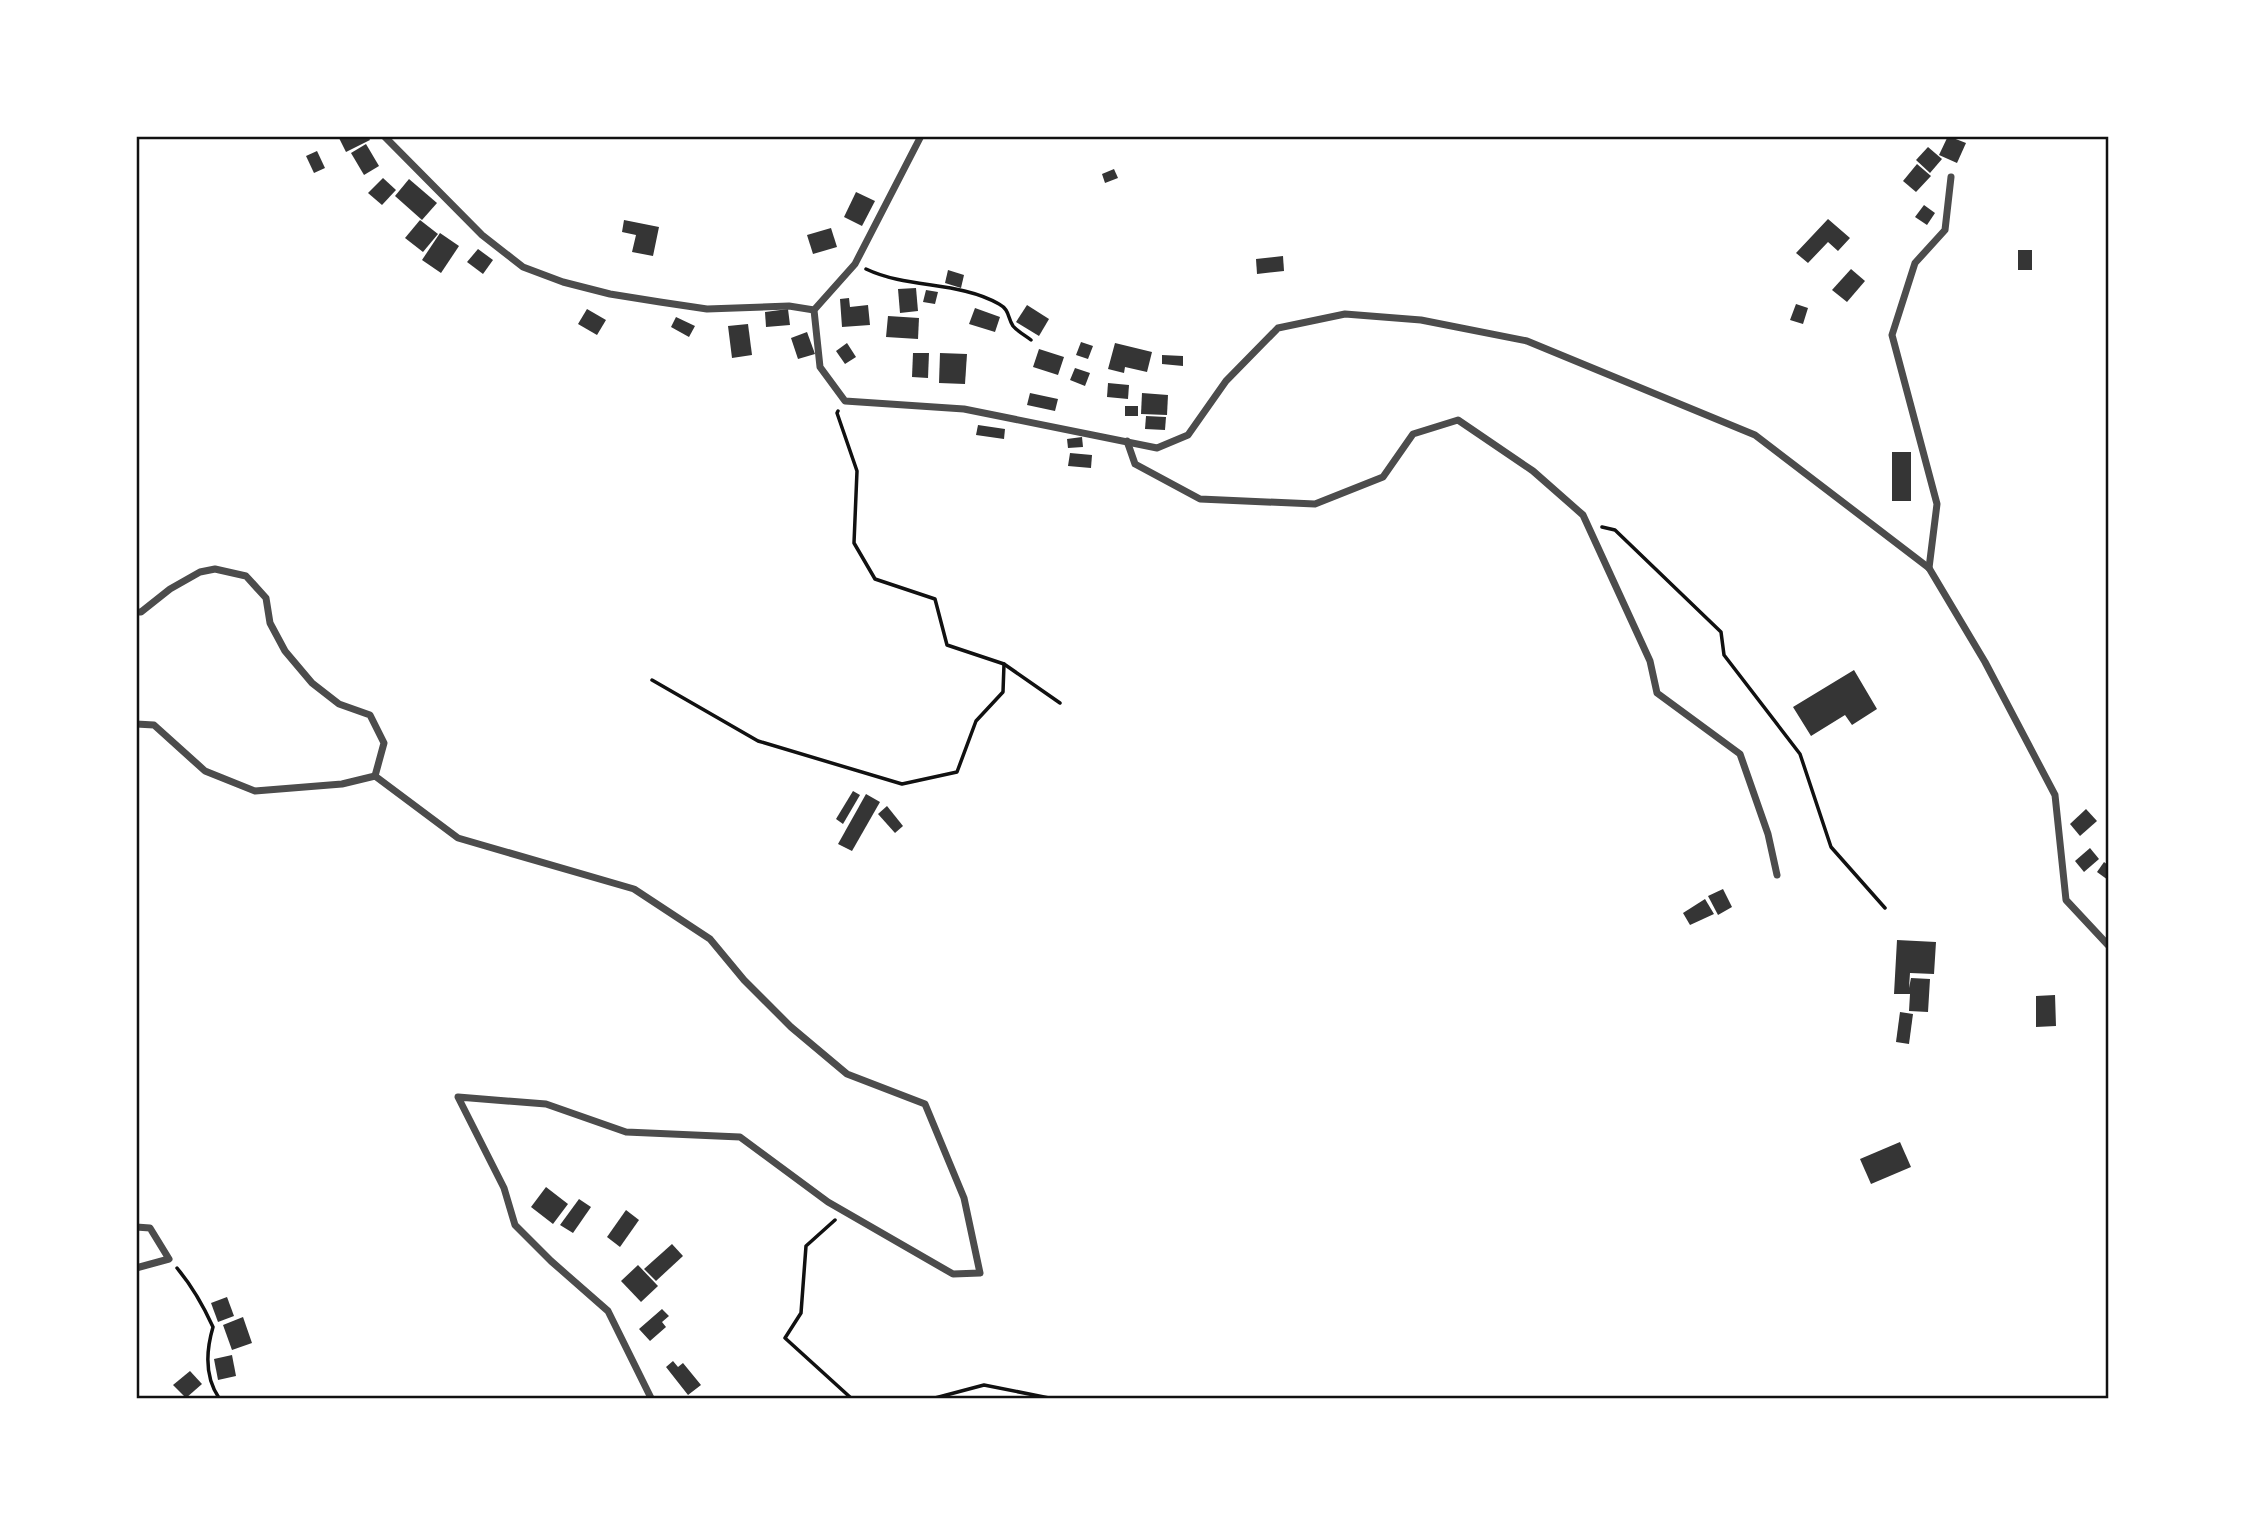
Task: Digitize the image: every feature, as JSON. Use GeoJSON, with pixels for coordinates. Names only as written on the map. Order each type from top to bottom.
{"type":"FeatureCollection","features":[{"type":"Feature","properties":{"kind":"street"},"geometry":{"type":"LineString","coordinates":[[384,136],[482,235],[523,267],[563,282],[610,294],[707,309],[789,306],[814,310]]}},
{"type":"Feature","properties":{"kind":"street"},"geometry":{"type":"LineString","coordinates":[[921,136],[855,264],[814,310],[820,367],[845,401],[964,408],[1157,448],[1188,435],[1226,381],[1278,328],[1345,314],[1421,320],[1527,341],[1755,435],[1929,568],[1985,662],[2055,795],[2066,900],[2109,945]]}},
{"type":"Feature","properties":{"kind":"street"},"geometry":{"type":"LineString","coordinates":[[1929,568],[1937,504],[1892,335],[1915,263],[1945,230],[1951,177]]}},
{"type":"Feature","properties":{"kind":"street"},"geometry":{"type":"LineString","coordinates":[[1127,441],[1135,464],[1200,499],[1315,504],[1383,477],[1413,433],[1458,420],[1533,471],[1583,515],[1650,661],[1657,693],[1740,754],[1768,834],[1777,875]]}},
{"type":"Feature","properties":{"kind":"street"},"geometry":{"type":"LineString","coordinates":[[136,612],[141,612],[170,589],[200,572],[215,569],[246,576],[266,598],[270,623],[285,651],[312,682],[339,704],[370,715],[384,743],[375,776]]}},
{"type":"Feature","properties":{"kind":"street"},"geometry":{"type":"LineString","coordinates":[[136,724],[154,725],[205,771],[255,791],[342,784],[375,776]]}},
{"type":"Feature","properties":{"kind":"street"},"geometry":{"type":"LineString","coordinates":[[375,776],[458,838],[634,889],[710,939],[744,980],[848,1074],[925,1104],[964,1198],[980,1273],[953,1274],[843,1211],[740,1137],[626,1132],[546,1104],[458,1097],[504,1188],[515,1225],[608,1311],[651,1398]]}},
{"type":"Feature","properties":{"kind":"street"},"geometry":{"type":"LineString","coordinates":[[136,1227],[150,1228],[169,1259],[136,1268]]}},
{"type":"Feature","properties":{"kind":"path"},"geometry":{"type":"LineString","coordinates":[[855,264],[888,278],[978,295],[1001,304],[1009,312],[1013,325],[1031,340]]}},
{"type":"Feature","properties":{"kind":"path"},"geometry":{"type":"LineString","coordinates":[[845,401],[837,413],[857,471],[854,544],[874,579],[936,599],[947,645],[1004,664],[1060,703]]}},
{"type":"Feature","properties":{"kind":"path"},"geometry":{"type":"LineString","coordinates":[[1587,523],[1615,530],[1721,632],[1724,655],[1800,754],[1831,847],[1885,908]]}},
{"type":"Feature","properties":{"kind":"path"},"geometry":{"type":"LineString","coordinates":[[652,680],[758,741],[902,784],[957,772],[976,721],[1003,692],[1004,664]]}},
{"type":"Feature","properties":{"kind":"path"},"geometry":{"type":"LineString","coordinates":[[843,1211],[806,1246],[801,1313],[785,1338],[851,1398]]}},
{"type":"Feature","properties":{"kind":"path"},"geometry":{"type":"LineString","coordinates":[[169,1259],[189,1283],[213,1327],[207,1347],[208,1367],[212,1388],[219,1398]]}},
{"type":"Feature","properties":{"kind":"path"},"geometry":{"type":"LineString","coordinates":[[935,1398],[984,1385],[1049,1398]]}},
{"type":"Feature","properties":{"kind":"building"},"geometry":{"type":"Polygon","coordinates":[[[338,136],[368,136],[370,140],[346,152],[338,136]]]}},
{"type":"Feature","properties":{"kind":"building"},"geometry":{"type":"Polygon","coordinates":[[[1948,136],[1966,143],[1957,163],[1939,155],[1948,136]]]}},
{"type":"Feature","properties":{"kind":"building"},"geometry":{"type":"Polygon","coordinates":[[[366,144],[379,166],[364,175],[351,153],[366,144]]]}},
{"type":"Feature","properties":{"kind":"building"},"geometry":{"type":"Polygon","coordinates":[[[1928,147],[1942,159],[1930,173],[1916,160],[1928,147]]]}},
{"type":"Feature","properties":{"kind":"building"},"geometry":{"type":"Polygon","coordinates":[[[317,151],[325,168],[314,173],[306,156],[317,151]]]}},
{"type":"Feature","properties":{"kind":"building"},"geometry":{"type":"Polygon","coordinates":[[[1917,164],[1931,176],[1916,192],[1903,181],[1917,164]]]}},
{"type":"Feature","properties":{"kind":"building"},"geometry":{"type":"Polygon","coordinates":[[[1114,169],[1118,178],[1105,183],[1102,174],[1114,169]]]}},
{"type":"Feature","properties":{"kind":"building"},"geometry":{"type":"Polygon","coordinates":[[[383,178],[396,190],[382,205],[368,193],[383,178]]]}},
{"type":"Feature","properties":{"kind":"building"},"geometry":{"type":"Polygon","coordinates":[[[409,179],[437,203],[422,220],[395,196],[409,179]]]}},
{"type":"Feature","properties":{"kind":"building"},"geometry":{"type":"Polygon","coordinates":[[[856,192],[875,201],[862,226],[844,217],[856,192]]]}},
{"type":"Feature","properties":{"kind":"building"},"geometry":{"type":"Polygon","coordinates":[[[1924,205],[1935,213],[1927,225],[1915,217],[1924,205]]]}},
{"type":"Feature","properties":{"kind":"building"},"geometry":{"type":"Polygon","coordinates":[[[1828,219],[1850,238],[1838,251],[1828,242],[1808,263],[1796,253],[1828,219]]]}},
{"type":"Feature","properties":{"kind":"building"},"geometry":{"type":"Polygon","coordinates":[[[420,220],[438,234],[423,252],[405,238],[420,220]]]}},
{"type":"Feature","properties":{"kind":"building"},"geometry":{"type":"Polygon","coordinates":[[[624,220],[659,227],[653,256],[632,252],[636,235],[622,232],[624,220]]]}},
{"type":"Feature","properties":{"kind":"building"},"geometry":{"type":"Polygon","coordinates":[[[831,228],[837,247],[813,254],[807,235],[831,228]]]}},
{"type":"Feature","properties":{"kind":"building"},"geometry":{"type":"Polygon","coordinates":[[[440,233],[459,246],[441,273],[422,260],[440,233]]]}},
{"type":"Feature","properties":{"kind":"building"},"geometry":{"type":"Polygon","coordinates":[[[478,249],[493,260],[483,274],[467,262],[478,249]]]}},
{"type":"Feature","properties":{"kind":"building"},"geometry":{"type":"Polygon","coordinates":[[[2018,250],[2032,250],[2032,270],[2018,270],[2018,250]]]}},
{"type":"Feature","properties":{"kind":"building"},"geometry":{"type":"Polygon","coordinates":[[[1283,256],[1284,271],[1257,274],[1256,259],[1283,256]]]}},
{"type":"Feature","properties":{"kind":"building"},"geometry":{"type":"Polygon","coordinates":[[[1851,269],[1865,281],[1847,302],[1832,290],[1851,269]]]}},
{"type":"Feature","properties":{"kind":"building"},"geometry":{"type":"Polygon","coordinates":[[[948,270],[964,275],[961,288],[945,283],[948,270]]]}},
{"type":"Feature","properties":{"kind":"building"},"geometry":{"type":"Polygon","coordinates":[[[916,288],[918,311],[900,313],[898,289],[916,288]]]}},
{"type":"Feature","properties":{"kind":"building"},"geometry":{"type":"Polygon","coordinates":[[[926,290],[938,292],[935,304],[923,302],[926,290]]]}},
{"type":"Feature","properties":{"kind":"building"},"geometry":{"type":"Polygon","coordinates":[[[849,298],[850,307],[868,305],[870,325],[842,327],[840,299],[849,298]]]}},
{"type":"Feature","properties":{"kind":"building"},"geometry":{"type":"Polygon","coordinates":[[[1796,304],[1808,308],[1803,324],[1790,320],[1796,304]]]}},
{"type":"Feature","properties":{"kind":"building"},"geometry":{"type":"Polygon","coordinates":[[[1027,305],[1049,319],[1039,336],[1016,322],[1027,305]]]}},
{"type":"Feature","properties":{"kind":"building"},"geometry":{"type":"Polygon","coordinates":[[[975,308],[1000,317],[995,332],[969,324],[975,308]]]}},
{"type":"Feature","properties":{"kind":"building"},"geometry":{"type":"Polygon","coordinates":[[[587,309],[606,320],[597,335],[578,324],[587,309]]]}},
{"type":"Feature","properties":{"kind":"building"},"geometry":{"type":"Polygon","coordinates":[[[788,309],[790,325],[766,327],[765,312],[788,309]]]}},
{"type":"Feature","properties":{"kind":"building"},"geometry":{"type":"Polygon","coordinates":[[[888,316],[919,318],[918,339],[886,337],[888,316]]]}},
{"type":"Feature","properties":{"kind":"building"},"geometry":{"type":"Polygon","coordinates":[[[676,317],[695,326],[689,337],[671,327],[676,317]]]}},
{"type":"Feature","properties":{"kind":"building"},"geometry":{"type":"Polygon","coordinates":[[[748,324],[752,355],[732,358],[728,326],[748,324]]]}},
{"type":"Feature","properties":{"kind":"building"},"geometry":{"type":"Polygon","coordinates":[[[807,332],[815,354],[798,359],[791,338],[807,332]]]}},
{"type":"Feature","properties":{"kind":"building"},"geometry":{"type":"Polygon","coordinates":[[[1081,342],[1093,346],[1088,359],[1076,355],[1081,342]]]}},
{"type":"Feature","properties":{"kind":"building"},"geometry":{"type":"Polygon","coordinates":[[[847,343],[856,357],[845,364],[836,351],[847,343]]]}},
{"type":"Feature","properties":{"kind":"building"},"geometry":{"type":"Polygon","coordinates":[[[1115,343],[1152,352],[1147,372],[1125,367],[1124,373],[1108,369],[1115,343]]]}},
{"type":"Feature","properties":{"kind":"building"},"geometry":{"type":"Polygon","coordinates":[[[1039,349],[1064,357],[1058,375],[1033,367],[1039,349]]]}},
{"type":"Feature","properties":{"kind":"building"},"geometry":{"type":"Polygon","coordinates":[[[913,353],[929,353],[928,378],[912,377],[913,353]]]}},
{"type":"Feature","properties":{"kind":"building"},"geometry":{"type":"Polygon","coordinates":[[[940,353],[967,354],[965,384],[939,383],[940,353]]]}},
{"type":"Feature","properties":{"kind":"building"},"geometry":{"type":"Polygon","coordinates":[[[1162,355],[1183,356],[1183,366],[1162,364],[1162,355]]]}},
{"type":"Feature","properties":{"kind":"building"},"geometry":{"type":"Polygon","coordinates":[[[1075,368],[1090,373],[1085,386],[1070,380],[1075,368]]]}},
{"type":"Feature","properties":{"kind":"building"},"geometry":{"type":"Polygon","coordinates":[[[1108,383],[1129,385],[1128,399],[1107,397],[1108,383]]]}},
{"type":"Feature","properties":{"kind":"building"},"geometry":{"type":"Polygon","coordinates":[[[1030,393],[1058,399],[1055,411],[1027,405],[1030,393]]]}},
{"type":"Feature","properties":{"kind":"building"},"geometry":{"type":"Polygon","coordinates":[[[1142,393],[1168,395],[1167,415],[1141,414],[1142,393]]]}},
{"type":"Feature","properties":{"kind":"building"},"geometry":{"type":"Polygon","coordinates":[[[1125,406],[1138,406],[1138,416],[1125,416],[1125,406]]]}},
{"type":"Feature","properties":{"kind":"building"},"geometry":{"type":"Polygon","coordinates":[[[1146,416],[1166,417],[1165,430],[1145,429],[1146,416]]]}},
{"type":"Feature","properties":{"kind":"building"},"geometry":{"type":"Polygon","coordinates":[[[978,425],[1005,429],[1004,439],[976,435],[978,425]]]}},
{"type":"Feature","properties":{"kind":"building"},"geometry":{"type":"Polygon","coordinates":[[[1082,437],[1083,447],[1068,448],[1067,439],[1082,437]]]}},
{"type":"Feature","properties":{"kind":"building"},"geometry":{"type":"Polygon","coordinates":[[[1892,452],[1911,452],[1911,501],[1892,501],[1892,452]]]}},
{"type":"Feature","properties":{"kind":"building"},"geometry":{"type":"Polygon","coordinates":[[[1070,453],[1092,455],[1091,468],[1068,466],[1070,453]]]}},
{"type":"Feature","properties":{"kind":"building"},"geometry":{"type":"Polygon","coordinates":[[[1854,670],[1877,709],[1852,725],[1845,715],[1811,736],[1793,707],[1854,670]]]}},
{"type":"Feature","properties":{"kind":"building"},"geometry":{"type":"Polygon","coordinates":[[[853,791],[860,795],[843,824],[836,819],[853,791]]]}},
{"type":"Feature","properties":{"kind":"building"},"geometry":{"type":"Polygon","coordinates":[[[866,794],[880,802],[852,851],[838,844],[866,794]]]}},
{"type":"Feature","properties":{"kind":"building"},"geometry":{"type":"Polygon","coordinates":[[[887,806],[903,826],[895,833],[878,814],[887,806]]]}},
{"type":"Feature","properties":{"kind":"building"},"geometry":{"type":"Polygon","coordinates":[[[2086,809],[2097,821],[2080,836],[2070,824],[2086,809]]]}},
{"type":"Feature","properties":{"kind":"building"},"geometry":{"type":"Polygon","coordinates":[[[2090,848],[2099,859],[2084,872],[2075,861],[2090,848]]]}},
{"type":"Feature","properties":{"kind":"building"},"geometry":{"type":"Polygon","coordinates":[[[2104,862],[2108,865],[2108,880],[2097,872],[2104,862]]]}},
{"type":"Feature","properties":{"kind":"building"},"geometry":{"type":"Polygon","coordinates":[[[1723,889],[1732,907],[1718,915],[1708,896],[1723,889]]]}},
{"type":"Feature","properties":{"kind":"building"},"geometry":{"type":"Polygon","coordinates":[[[1705,899],[1714,914],[1690,925],[1683,913],[1705,899]]]}},
{"type":"Feature","properties":{"kind":"building"},"geometry":{"type":"Polygon","coordinates":[[[1897,940],[1936,942],[1934,974],[1910,973],[1909,988],[1911,978],[1930,979],[1928,1012],[1909,1011],[1910,994],[1894,994],[1897,940]]]}},
{"type":"Feature","properties":{"kind":"building"},"geometry":{"type":"Polygon","coordinates":[[[2055,995],[2056,1026],[2036,1027],[2036,996],[2055,995]]]}},
{"type":"Feature","properties":{"kind":"building"},"geometry":{"type":"Polygon","coordinates":[[[1900,1012],[1913,1014],[1909,1044],[1896,1042],[1900,1012]]]}},
{"type":"Feature","properties":{"kind":"building"},"geometry":{"type":"Polygon","coordinates":[[[1900,1142],[1911,1167],[1871,1184],[1860,1159],[1900,1142]]]}},
{"type":"Feature","properties":{"kind":"building"},"geometry":{"type":"Polygon","coordinates":[[[546,1187],[568,1204],[553,1224],[531,1207],[546,1187]]]}},
{"type":"Feature","properties":{"kind":"building"},"geometry":{"type":"Polygon","coordinates":[[[579,1199],[591,1207],[573,1233],[560,1225],[579,1199]]]}},
{"type":"Feature","properties":{"kind":"building"},"geometry":{"type":"Polygon","coordinates":[[[626,1210],[639,1220],[620,1247],[607,1237],[626,1210]]]}},
{"type":"Feature","properties":{"kind":"building"},"geometry":{"type":"Polygon","coordinates":[[[672,1244],[683,1256],[656,1281],[644,1269],[672,1244]]]}},
{"type":"Feature","properties":{"kind":"building"},"geometry":{"type":"Polygon","coordinates":[[[638,1265],[658,1286],[641,1302],[621,1281],[638,1265]]]}},
{"type":"Feature","properties":{"kind":"building"},"geometry":{"type":"Polygon","coordinates":[[[227,1297],[234,1316],[218,1322],[211,1303],[227,1297]]]}},
{"type":"Feature","properties":{"kind":"building"},"geometry":{"type":"Polygon","coordinates":[[[662,1309],[669,1316],[662,1322],[666,1327],[650,1341],[639,1329],[662,1309]]]}},
{"type":"Feature","properties":{"kind":"building"},"geometry":{"type":"Polygon","coordinates":[[[243,1317],[252,1343],[232,1350],[223,1325],[243,1317]]]}},
{"type":"Feature","properties":{"kind":"building"},"geometry":{"type":"Polygon","coordinates":[[[232,1355],[236,1376],[218,1380],[214,1359],[232,1355]]]}},
{"type":"Feature","properties":{"kind":"building"},"geometry":{"type":"Polygon","coordinates":[[[673,1361],[678,1367],[683,1363],[701,1385],[688,1395],[666,1367],[673,1361]]]}},
{"type":"Feature","properties":{"kind":"building"},"geometry":{"type":"Polygon","coordinates":[[[190,1371],[202,1384],[186,1398],[173,1385],[190,1371]]]}}]}
